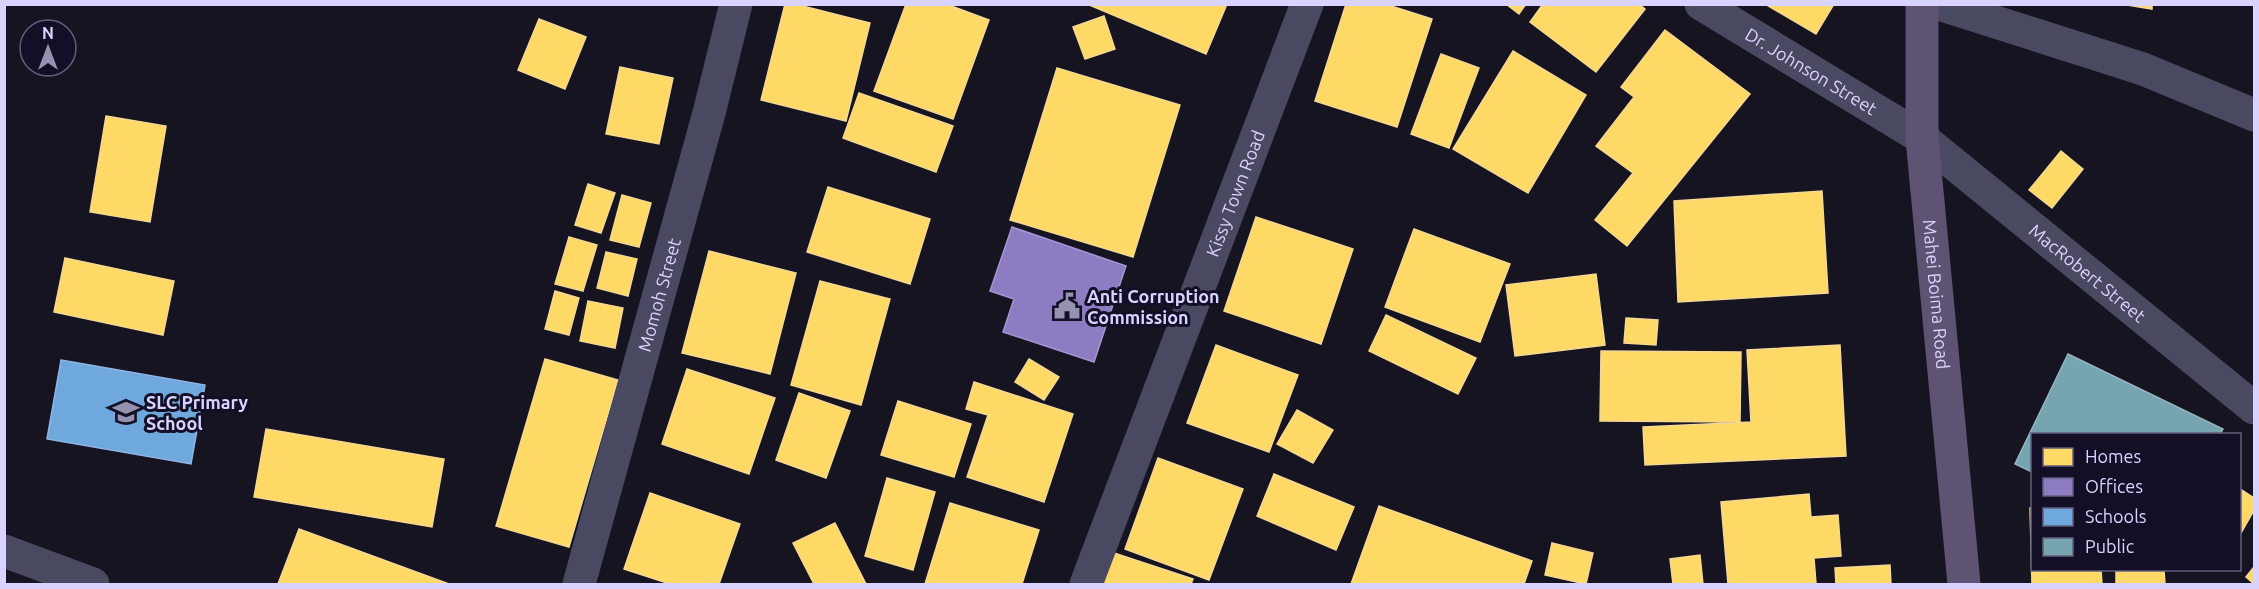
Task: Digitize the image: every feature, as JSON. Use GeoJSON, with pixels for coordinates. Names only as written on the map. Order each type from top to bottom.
{"type":"FeatureCollection","features":[{"type":"Feature","properties":{"kind":"main road","name":"Mahei Boima Road"},"geometry":{"type":"LineString","coordinates":[[1922,4],[1922,138],[1964,585]]}},
{"type":"Feature","properties":{"kind":"street","name":"Momoh Street"},"geometry":{"type":"LineString","coordinates":[[579,585],[736,4]]}},
{"type":"Feature","properties":{"kind":"street","name":"Kissy Town Road"},"geometry":{"type":"LineString","coordinates":[[1086,585],[1307,4]]}},
{"type":"Feature","properties":{"kind":"street","name":"Dr. Johnson Street"},"geometry":{"type":"LineString","coordinates":[[1701,4],[1922,138]]}},
{"type":"Feature","properties":{"kind":"street"},"geometry":{"type":"LineString","coordinates":[[1939,4],[2143,69],[2254,115]]}},
{"type":"Feature","properties":{"kind":"street","name":"MacRobert Street"},"geometry":{"type":"LineString","coordinates":[[1922,138],[2254,408]]}},
{"type":"Feature","properties":{"kind":"street"},"geometry":{"type":"LineString","coordinates":[[4,551],[93,585]]}},
{"type":"Feature","properties":{"kind":"building: Homes"},"geometry":{"type":"Polygon","coordinates":[[[785,4],[795,4],[870,23],[846,121],[761,100],[785,4]]]}},
{"type":"Feature","properties":{"kind":"building: Homes"},"geometry":{"type":"Polygon","coordinates":[[[906,4],[946,4],[989,20],[953,119],[874,91],[906,4]]]}},
{"type":"Feature","properties":{"kind":"building: Homes"},"geometry":{"type":"Polygon","coordinates":[[[1087,4],[1227,4],[1206,54],[1087,4]]]}},
{"type":"Feature","properties":{"kind":"building: Homes"},"geometry":{"type":"Polygon","coordinates":[[[1346,4],[1385,4],[1432,19],[1397,127],[1315,101],[1346,4]]]}},
{"type":"Feature","properties":{"kind":"building: Homes"},"geometry":{"type":"Polygon","coordinates":[[[1506,4],[1526,4],[1519,14],[1506,4]]]}},
{"type":"Feature","properties":{"kind":"building: Homes"},"geometry":{"type":"Polygon","coordinates":[[[1543,4],[1639,4],[1645,9],[1596,72],[1530,22],[1543,4]]]}},
{"type":"Feature","properties":{"kind":"building: Homes"},"geometry":{"type":"Polygon","coordinates":[[[1765,4],[1834,4],[1816,34],[1765,4]]]}},
{"type":"Feature","properties":{"kind":"building: Homes"},"geometry":{"type":"Polygon","coordinates":[[[2121,4],[2152,4],[2152,9],[2121,4]]]}},
{"type":"Feature","properties":{"kind":"building: Homes"},"geometry":{"type":"Polygon","coordinates":[[[1104,16],[1115,49],[1085,59],[1073,27],[1104,16]]]}},
{"type":"Feature","properties":{"kind":"building: Homes"},"geometry":{"type":"Polygon","coordinates":[[[539,19],[586,37],[565,89],[518,70],[539,19]]]}},
{"type":"Feature","properties":{"kind":"building: Homes"},"geometry":{"type":"Polygon","coordinates":[[[1665,30],[1750,94],[1627,246],[1595,220],[1633,173],[1596,146],[1634,97],[1621,87],[1665,30]]]}},
{"type":"Feature","properties":{"kind":"building: Homes"},"geometry":{"type":"Polygon","coordinates":[[[1513,51],[1586,95],[1528,193],[1453,149],[1513,51]]]}},
{"type":"Feature","properties":{"kind":"building: Homes"},"geometry":{"type":"Polygon","coordinates":[[[1441,54],[1479,68],[1449,148],[1411,134],[1441,54]]]}},
{"type":"Feature","properties":{"kind":"building: Homes"},"geometry":{"type":"Polygon","coordinates":[[[620,67],[673,78],[659,144],[606,134],[620,67]]]}},
{"type":"Feature","properties":{"kind":"building: Homes"},"geometry":{"type":"Polygon","coordinates":[[[1057,68],[1180,105],[1133,257],[1010,220],[1057,68]]]}},
{"type":"Feature","properties":{"kind":"building: Homes"},"geometry":{"type":"Polygon","coordinates":[[[859,93],[953,126],[936,172],[843,138],[859,93]]]}},
{"type":"Feature","properties":{"kind":"building: Homes"},"geometry":{"type":"Polygon","coordinates":[[[106,116],[166,126],[150,222],[90,212],[106,116]]]}},
{"type":"Feature","properties":{"kind":"building: Homes"},"geometry":{"type":"Polygon","coordinates":[[[2061,151],[2083,169],[2052,208],[2029,190],[2061,151]]]}},
{"type":"Feature","properties":{"kind":"building: Homes"},"geometry":{"type":"Polygon","coordinates":[[[588,184],[615,193],[601,233],[575,225],[588,184]]]}},
{"type":"Feature","properties":{"kind":"building: Homes"},"geometry":{"type":"Polygon","coordinates":[[[828,187],[930,219],[910,284],[807,252],[828,187]]]}},
{"type":"Feature","properties":{"kind":"building: Homes"},"geometry":{"type":"Polygon","coordinates":[[[1822,191],[1828,293],[1678,302],[1674,201],[1822,191]]]}},
{"type":"Feature","properties":{"kind":"building: Homes"},"geometry":{"type":"Polygon","coordinates":[[[622,195],[651,203],[639,247],[610,240],[622,195]]]}},
{"type":"Feature","properties":{"kind":"building: Homes"},"geometry":{"type":"Polygon","coordinates":[[[1256,217],[1353,249],[1321,344],[1224,311],[1256,217]]]}},
{"type":"Feature","properties":{"kind":"building: Homes"},"geometry":{"type":"Polygon","coordinates":[[[1414,229],[1510,264],[1480,342],[1385,307],[1414,229]]]}},
{"type":"Feature","properties":{"kind":"building: Homes"},"geometry":{"type":"Polygon","coordinates":[[[569,237],[597,245],[583,291],[555,284],[569,237]]]}},
{"type":"Feature","properties":{"kind":"building: Homes"},"geometry":{"type":"Polygon","coordinates":[[[709,251],[796,273],[770,374],[682,353],[709,251]]]}},
{"type":"Feature","properties":{"kind":"building: Homes"},"geometry":{"type":"Polygon","coordinates":[[[606,252],[637,259],[628,296],[597,288],[606,252]]]}},
{"type":"Feature","properties":{"kind":"building: Homes"},"geometry":{"type":"Polygon","coordinates":[[[65,258],[174,281],[163,335],[54,312],[65,258]]]}},
{"type":"Feature","properties":{"kind":"building: Homes"},"geometry":{"type":"Polygon","coordinates":[[[1596,274],[1605,345],[1515,356],[1506,285],[1596,274]]]}},
{"type":"Feature","properties":{"kind":"building: Homes"},"geometry":{"type":"Polygon","coordinates":[[[820,281],[890,299],[861,405],[791,385],[820,281]]]}},
{"type":"Feature","properties":{"kind":"building: Homes"},"geometry":{"type":"Polygon","coordinates":[[[555,291],[579,298],[569,335],[545,329],[555,291]]]}},
{"type":"Feature","properties":{"kind":"building: Homes"},"geometry":{"type":"Polygon","coordinates":[[[588,301],[623,308],[615,348],[580,341],[588,301]]]}},
{"type":"Feature","properties":{"kind":"building: Homes"},"geometry":{"type":"Polygon","coordinates":[[[1386,315],[1476,358],[1458,394],[1369,351],[1386,315]]]}},
{"type":"Feature","properties":{"kind":"building: Homes"},"geometry":{"type":"Polygon","coordinates":[[[1626,318],[1658,320],[1656,345],[1624,343],[1626,318]]]}},
{"type":"Feature","properties":{"kind":"building: Homes"},"geometry":{"type":"Polygon","coordinates":[[[1216,345],[1298,375],[1269,452],[1187,423],[1216,345]]]}},
{"type":"Feature","properties":{"kind":"building: Homes"},"geometry":{"type":"Polygon","coordinates":[[[1840,345],[1846,456],[1645,465],[1643,427],[1751,422],[1747,350],[1840,345]]]}},
{"type":"Feature","properties":{"kind":"building: Homes"},"geometry":{"type":"Polygon","coordinates":[[[1601,351],[1741,352],[1740,422],[1600,421],[1601,351]]]}},
{"type":"Feature","properties":{"kind":"building: Homes"},"geometry":{"type":"Polygon","coordinates":[[[545,359],[618,380],[569,547],[496,526],[545,359]]]}},
{"type":"Feature","properties":{"kind":"building: Homes"},"geometry":{"type":"Polygon","coordinates":[[[1029,359],[1059,377],[1044,400],[1015,382],[1029,359]]]}},
{"type":"Feature","properties":{"kind":"building: Homes"},"geometry":{"type":"Polygon","coordinates":[[[687,369],[775,398],[749,474],[662,444],[687,369]]]}},
{"type":"Feature","properties":{"kind":"building: Homes"},"geometry":{"type":"Polygon","coordinates":[[[974,382],[1073,414],[1044,502],[967,477],[988,415],[966,409],[974,382]]]}},
{"type":"Feature","properties":{"kind":"building: Homes"},"geometry":{"type":"Polygon","coordinates":[[[799,393],[850,411],[826,478],[776,460],[799,393]]]}},
{"type":"Feature","properties":{"kind":"building: Homes"},"geometry":{"type":"Polygon","coordinates":[[[898,401],[971,424],[954,477],[881,455],[898,401]]]}},
{"type":"Feature","properties":{"kind":"building: Homes"},"geometry":{"type":"Polygon","coordinates":[[[1297,410],[1333,430],[1313,463],[1277,444],[1297,410]]]}},
{"type":"Feature","properties":{"kind":"building: Homes"},"geometry":{"type":"Polygon","coordinates":[[[266,429],[444,459],[432,527],[254,497],[266,429]]]}},
{"type":"Feature","properties":{"kind":"building: Homes"},"geometry":{"type":"Polygon","coordinates":[[[1158,458],[1243,489],[1209,580],[1125,549],[1158,458]]]}},
{"type":"Feature","properties":{"kind":"building: Homes"},"geometry":{"type":"Polygon","coordinates":[[[1274,474],[1354,507],[1336,550],[1257,516],[1274,474]]]}},
{"type":"Feature","properties":{"kind":"building: Homes"},"geometry":{"type":"Polygon","coordinates":[[[887,478],[935,492],[913,570],[865,556],[887,478]]]}},
{"type":"Feature","properties":{"kind":"building: Homes"},"geometry":{"type":"Polygon","coordinates":[[[2241,490],[2254,498],[2254,510],[2241,533],[2241,490]]]}},
{"type":"Feature","properties":{"kind":"building: Homes"},"geometry":{"type":"Polygon","coordinates":[[[650,493],[740,524],[719,584],[670,584],[624,569],[650,493]]]}},
{"type":"Feature","properties":{"kind":"building: Homes"},"geometry":{"type":"Polygon","coordinates":[[[1809,494],[1811,517],[1838,515],[1841,556],[1814,558],[1816,584],[1728,584],[1721,502],[1809,494]]]}},
{"type":"Feature","properties":{"kind":"building: Homes"},"geometry":{"type":"Polygon","coordinates":[[[950,503],[1039,530],[1022,584],[925,584],[950,503]]]}},
{"type":"Feature","properties":{"kind":"building: Homes"},"geometry":{"type":"Polygon","coordinates":[[[1379,506],[1532,561],[1524,584],[1351,584],[1379,506]]]}},
{"type":"Feature","properties":{"kind":"building: Homes"},"geometry":{"type":"Polygon","coordinates":[[[835,523],[866,584],[814,584],[793,543],[835,523]]]}},
{"type":"Feature","properties":{"kind":"building: Homes"},"geometry":{"type":"Polygon","coordinates":[[[299,529],[449,584],[278,584],[299,529]]]}},
{"type":"Feature","properties":{"kind":"building: Homes"},"geometry":{"type":"Polygon","coordinates":[[[1552,543],[1593,553],[1586,584],[1545,575],[1552,543]]]}},
{"type":"Feature","properties":{"kind":"building: Homes"},"geometry":{"type":"Polygon","coordinates":[[[1114,553],[1193,579],[1191,584],[1103,584],[1114,553]]]}},
{"type":"Feature","properties":{"kind":"building: Homes"},"geometry":{"type":"Polygon","coordinates":[[[1700,555],[1703,584],[1673,584],[1670,559],[1700,555]]]}},
{"type":"Feature","properties":{"kind":"building: Homes"},"geometry":{"type":"Polygon","coordinates":[[[1890,565],[1891,584],[1836,584],[1835,568],[1890,565]]]}},
{"type":"Feature","properties":{"kind":"building: Homes"},"geometry":{"type":"Polygon","coordinates":[[[2254,567],[2254,584],[2246,577],[2254,567]]]}},
{"type":"Feature","properties":{"kind":"building: Homes"},"geometry":{"type":"Polygon","coordinates":[[[2032,571],[2101,571],[2102,584],[2032,584],[2032,571]]]}},
{"type":"Feature","properties":{"kind":"building: Homes"},"geometry":{"type":"Polygon","coordinates":[[[2116,571],[2164,571],[2165,584],[2116,584],[2116,571]]]}},
{"type":"Feature","properties":{"kind":"building: Offices"},"geometry":{"type":"Polygon","coordinates":[[[1012,227],[1126,266],[1094,362],[1003,332],[1014,299],[990,291],[1012,227]]]}},
{"type":"Feature","properties":{"kind":"building: Schools","name":"SLC Primary School"},"geometry":{"type":"Polygon","coordinates":[[[61,360],[205,385],[191,464],[47,439],[61,360]]]}},
{"type":"Feature","properties":{"kind":"building: Public"},"geometry":{"type":"Polygon","coordinates":[[[2068,354],[2223,429],[2221,433],[2031,433],[2031,472],[2015,464],[2068,354]]]}},
{"type":"Feature","properties":{"kind":"place","name":"Anti Corruption Commission"},"geometry":{"type":"Point","coordinates":[1067,306]}},
{"type":"Feature","properties":{"kind":"place","name":"SLC Primary School"},"geometry":{"type":"Point","coordinates":[126,412]}}]}
